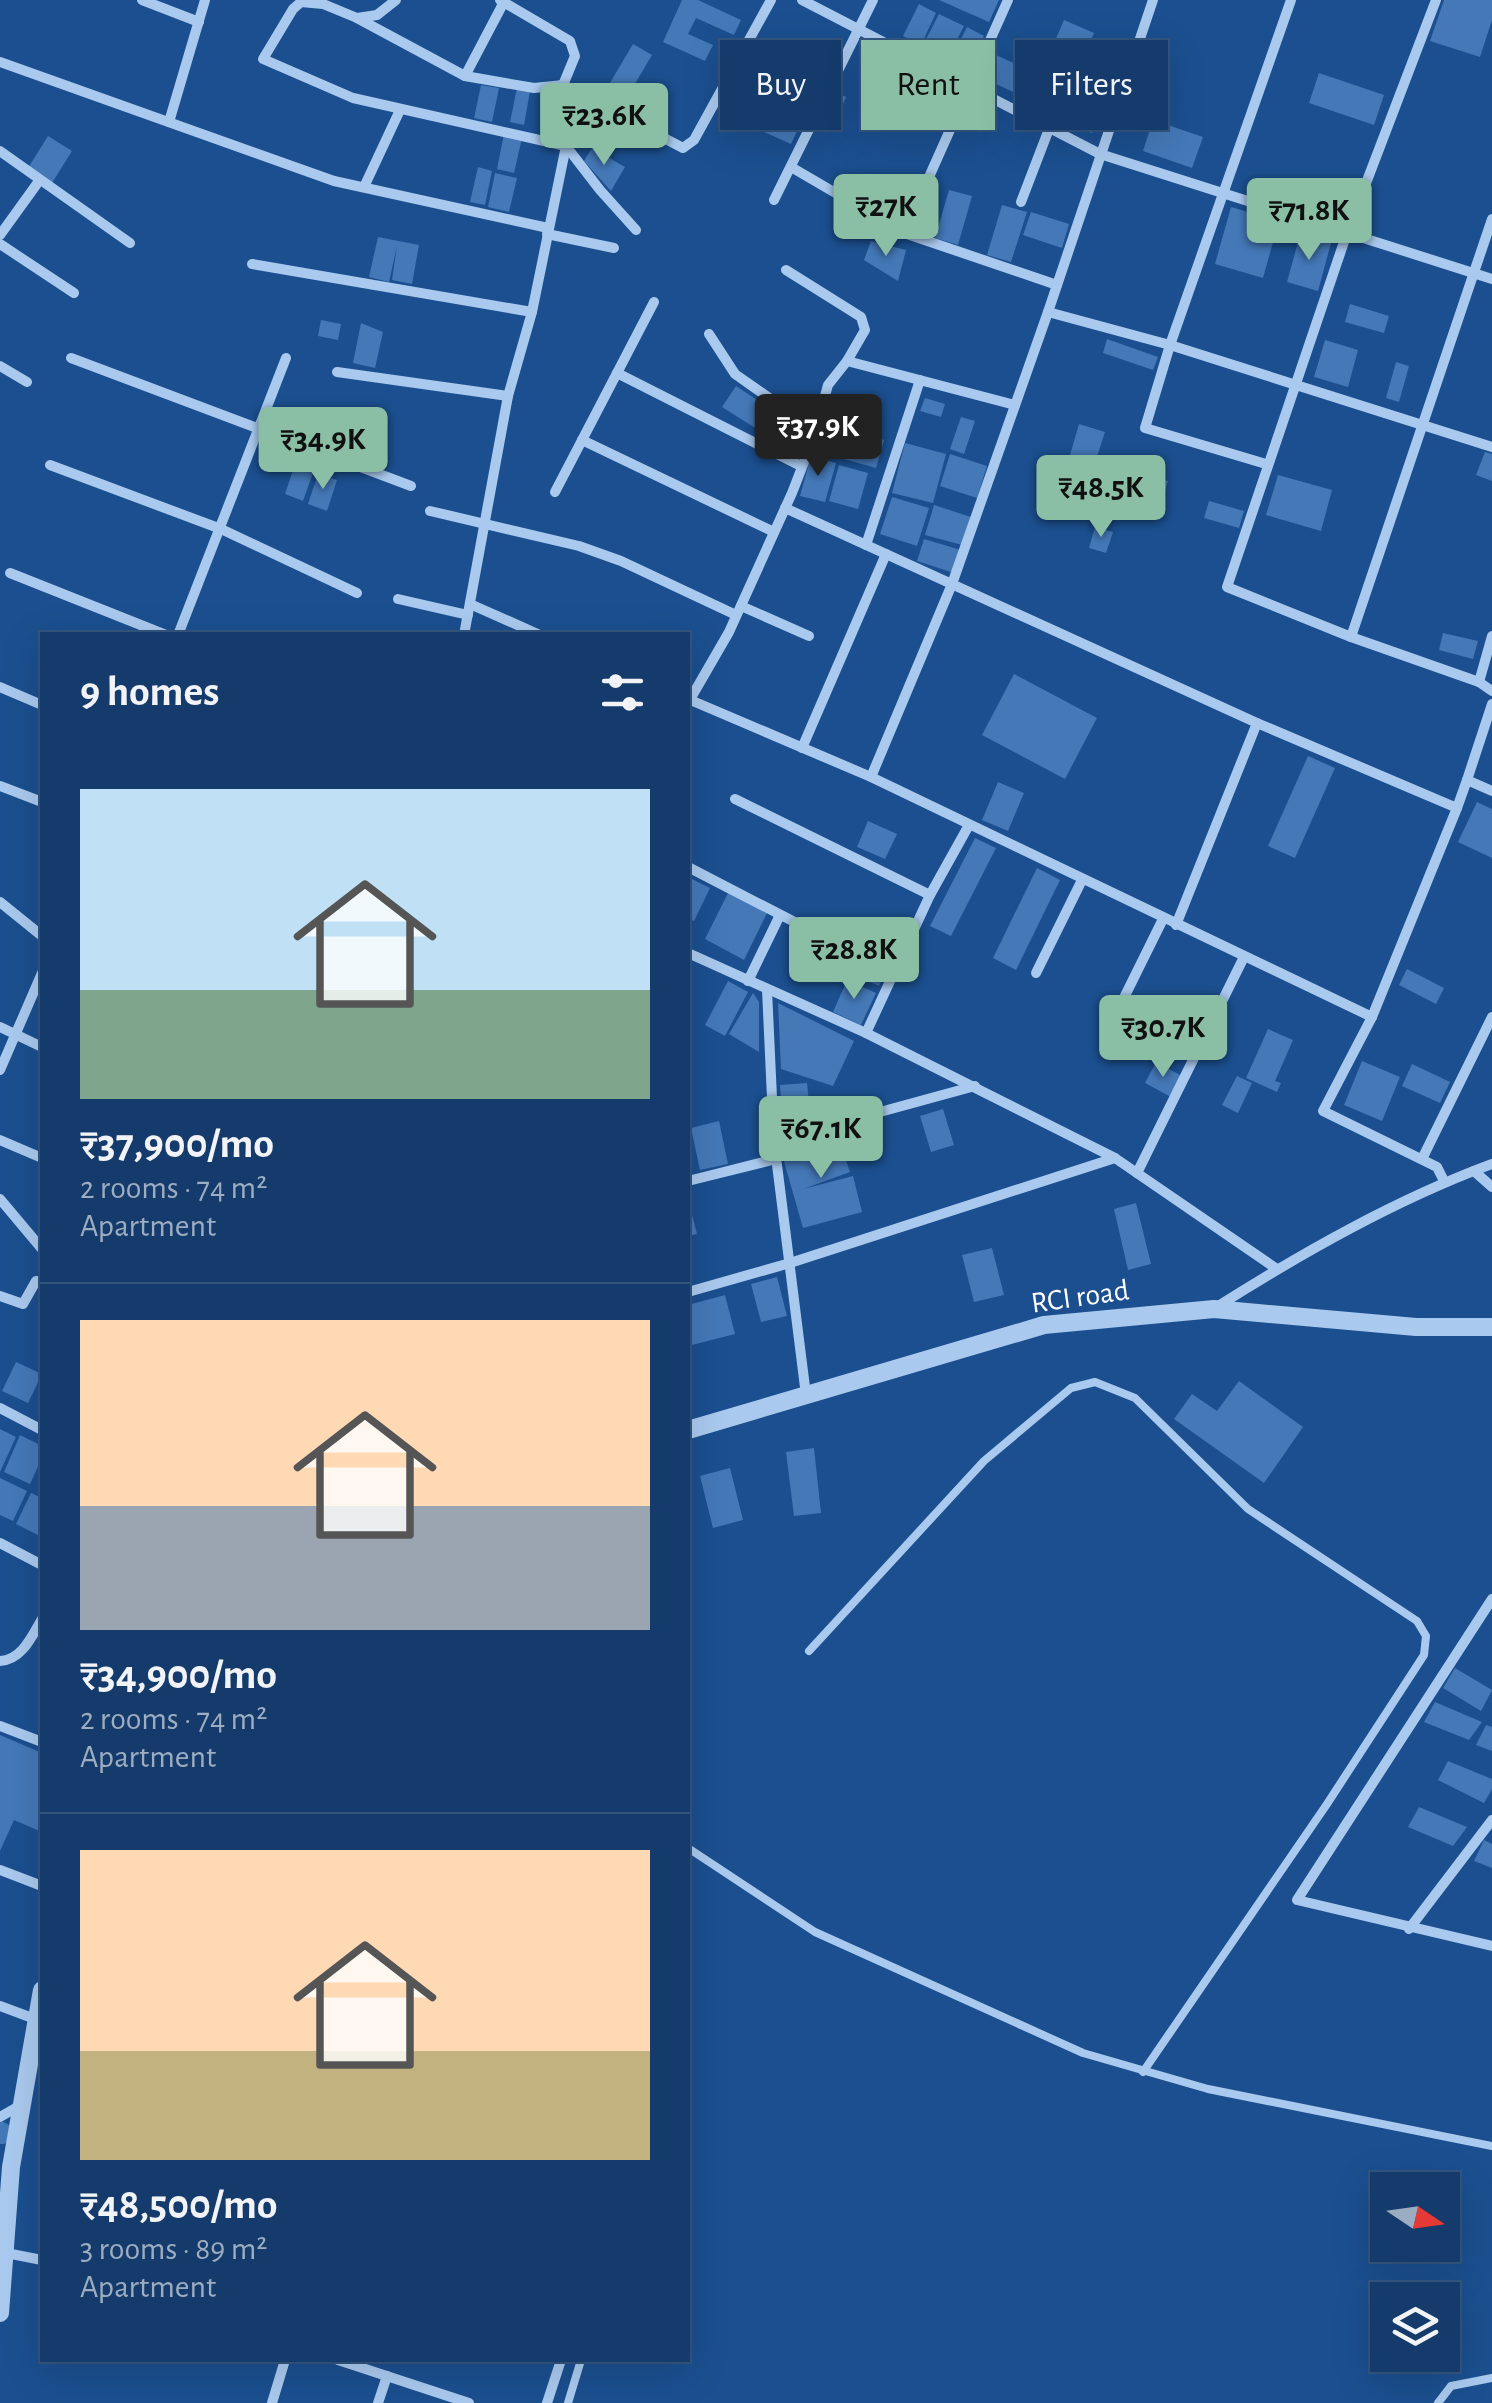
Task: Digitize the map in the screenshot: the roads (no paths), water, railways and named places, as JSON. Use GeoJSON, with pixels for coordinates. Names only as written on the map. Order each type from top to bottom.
{"type":"FeatureCollection","features":[{"type":"Feature","properties":{"kind":"street"},"geometry":{"type":"LineString","coordinates":[[142,0],[199,22]]}},
{"type":"Feature","properties":{"kind":"street"},"geometry":{"type":"LineString","coordinates":[[169,122],[205,0]]}},
{"type":"Feature","properties":{"kind":"street"},"geometry":{"type":"LineString","coordinates":[[357,18],[377,14],[396,0]]}},
{"type":"Feature","properties":{"kind":"street"},"geometry":{"type":"LineString","coordinates":[[636,230],[566,146],[353,98],[264,59],[293,9],[302,2],[323,4],[465,76],[534,88],[563,85],[684,148],[694,140],[771,0]]}},
{"type":"Feature","properties":{"kind":"street"},"geometry":{"type":"LineString","coordinates":[[802,0],[878,40]]}},
{"type":"Feature","properties":{"kind":"street"},"geometry":{"type":"LineString","coordinates":[[774,200],[873,0]]}},
{"type":"Feature","properties":{"kind":"street"},"geometry":{"type":"LineString","coordinates":[[990,40],[1008,0]]}},
{"type":"Feature","properties":{"kind":"street"},"geometry":{"type":"LineString","coordinates":[[871,778],[952,584],[1153,0]]}},
{"type":"Feature","properties":{"kind":"street"},"geometry":{"type":"LineString","coordinates":[[1266,464],[1145,428],[1291,0]]}},
{"type":"Feature","properties":{"kind":"street"},"geometry":{"type":"LineString","coordinates":[[1436,0],[1347,233],[1227,587],[1351,637],[1479,682],[1492,691]]}},
{"type":"Feature","properties":{"kind":"street"},"geometry":{"type":"LineString","coordinates":[[465,76],[503,1],[570,41],[575,56],[563,85],[566,146],[532,312],[508,396],[465,632]]}},
{"type":"Feature","properties":{"kind":"street"},"geometry":{"type":"LineString","coordinates":[[0,62],[334,181],[614,248]]}},
{"type":"Feature","properties":{"kind":"street"},"geometry":{"type":"LineString","coordinates":[[364,188],[400,110]]}},
{"type":"Feature","properties":{"kind":"street"},"geometry":{"type":"LineString","coordinates":[[904,233],[950,130]]}},
{"type":"Feature","properties":{"kind":"street"},"geometry":{"type":"LineString","coordinates":[[1021,202],[1049,130]]}},
{"type":"Feature","properties":{"kind":"street"},"geometry":{"type":"LineString","coordinates":[[1051,130],[1100,154],[1492,279]]}},
{"type":"Feature","properties":{"kind":"street"},"geometry":{"type":"LineString","coordinates":[[0,150],[130,243]]}},
{"type":"Feature","properties":{"kind":"street"},"geometry":{"type":"LineString","coordinates":[[790,167],[904,233],[1057,285]]}},
{"type":"Feature","properties":{"kind":"street"},"geometry":{"type":"LineString","coordinates":[[0,236],[39,181]]}},
{"type":"Feature","properties":{"kind":"street"},"geometry":{"type":"LineString","coordinates":[[1351,637],[1492,219]]}},
{"type":"Feature","properties":{"kind":"street"},"geometry":{"type":"LineString","coordinates":[[0,244],[74,293]]}},
{"type":"Feature","properties":{"kind":"street"},"geometry":{"type":"LineString","coordinates":[[252,264],[532,312]]}},
{"type":"Feature","properties":{"kind":"street"},"geometry":{"type":"LineString","coordinates":[[690,697],[738,610],[785,508],[816,430],[828,385],[865,330],[861,318],[786,270]]}},
{"type":"Feature","properties":{"kind":"street"},"geometry":{"type":"LineString","coordinates":[[555,492],[654,302]]}},
{"type":"Feature","properties":{"kind":"street"},"geometry":{"type":"LineString","coordinates":[[1048,312],[1492,447]]}},
{"type":"Feature","properties":{"kind":"street"},"geometry":{"type":"LineString","coordinates":[[709,334],[734,374],[816,430]]}},
{"type":"Feature","properties":{"kind":"street"},"geometry":{"type":"LineString","coordinates":[[71,358],[412,486]]}},
{"type":"Feature","properties":{"kind":"street"},"geometry":{"type":"LineString","coordinates":[[179,632],[286,358]]}},
{"type":"Feature","properties":{"kind":"street"},"geometry":{"type":"LineString","coordinates":[[846,361],[1015,406]]}},
{"type":"Feature","properties":{"kind":"street"},"geometry":{"type":"LineString","coordinates":[[0,366],[27,382]]}},
{"type":"Feature","properties":{"kind":"street"},"geometry":{"type":"LineString","coordinates":[[337,372],[508,396]]}},
{"type":"Feature","properties":{"kind":"street"},"geometry":{"type":"LineString","coordinates":[[616,373],[801,466]]}},
{"type":"Feature","properties":{"kind":"street"},"geometry":{"type":"LineString","coordinates":[[866,545],[920,380]]}},
{"type":"Feature","properties":{"kind":"street"},"geometry":{"type":"LineString","coordinates":[[582,440],[774,532]]}},
{"type":"Feature","properties":{"kind":"street"},"geometry":{"type":"LineString","coordinates":[[50,465],[220,529],[357,593]]}},
{"type":"Feature","properties":{"kind":"street"},"geometry":{"type":"LineString","coordinates":[[785,508],[1258,723],[1457,808]]}},
{"type":"Feature","properties":{"kind":"street"},"geometry":{"type":"LineString","coordinates":[[430,511],[579,546],[808,636]]}},
{"type":"Feature","properties":{"kind":"street"},"geometry":{"type":"LineString","coordinates":[[802,748],[886,554]]}},
{"type":"Feature","properties":{"kind":"street"},"geometry":{"type":"LineString","coordinates":[[10,573],[158,632]]}},
{"type":"Feature","properties":{"kind":"street"},"geometry":{"type":"LineString","coordinates":[[398,599],[469,610],[531,632]]}},
{"type":"Feature","properties":{"kind":"street"},"geometry":{"type":"LineString","coordinates":[[1479,682],[1492,636]]}},
{"type":"Feature","properties":{"kind":"street"},"geometry":{"type":"LineString","coordinates":[[0,687],[40,704]]}},
{"type":"Feature","properties":{"kind":"street"},"geometry":{"type":"LineString","coordinates":[[690,702],[871,778],[1372,1016]]}},
{"type":"Feature","properties":{"kind":"street"},"geometry":{"type":"LineString","coordinates":[[1444,1181],[1437,1167],[1422,1158],[1323,1111],[1372,1016],[1468,780],[1492,704]]}},
{"type":"Feature","properties":{"kind":"street"},"geometry":{"type":"LineString","coordinates":[[1176,925],[1258,723]]}},
{"type":"Feature","properties":{"kind":"street"},"geometry":{"type":"LineString","coordinates":[[1468,780],[1492,791]]}},
{"type":"Feature","properties":{"kind":"street"},"geometry":{"type":"LineString","coordinates":[[0,786],[40,801]]}},
{"type":"Feature","properties":{"kind":"street"},"geometry":{"type":"LineString","coordinates":[[735,798],[930,896]]}},
{"type":"Feature","properties":{"kind":"street"},"geometry":{"type":"LineString","coordinates":[[866,1033],[930,896],[969,825]]}},
{"type":"Feature","properties":{"kind":"street"},"geometry":{"type":"LineString","coordinates":[[690,868],[839,945]]}},
{"type":"Feature","properties":{"kind":"street"},"geometry":{"type":"LineString","coordinates":[[1036,973],[1082,880]]}},
{"type":"Feature","properties":{"kind":"street"},"geometry":{"type":"LineString","coordinates":[[0,902],[40,934]]}},
{"type":"Feature","properties":{"kind":"street"},"geometry":{"type":"LineString","coordinates":[[748,980],[780,915]]}},
{"type":"Feature","properties":{"kind":"street"},"geometry":{"type":"LineString","coordinates":[[1114,1018],[1164,920]]}},
{"type":"Feature","properties":{"kind":"street"},"geometry":{"type":"LineString","coordinates":[[690,954],[866,1033],[1116,1158],[1276,1269]]}},
{"type":"Feature","properties":{"kind":"street"},"geometry":{"type":"LineString","coordinates":[[1137,1174],[1244,957]]}},
{"type":"Feature","properties":{"kind":"street"},"geometry":{"type":"LineString","coordinates":[[0,1070],[40,978]]}},
{"type":"Feature","properties":{"kind":"street"},"geometry":{"type":"LineString","coordinates":[[768,990],[774,1141],[806,1396]]}},
{"type":"Feature","properties":{"kind":"street"},"geometry":{"type":"LineString","coordinates":[[1422,1158],[1492,1018]]}},
{"type":"Feature","properties":{"kind":"street"},"geometry":{"type":"LineString","coordinates":[[0,1028],[40,1046]]}},
{"type":"Feature","properties":{"kind":"street"},"geometry":{"type":"LineString","coordinates":[[774,1141],[975,1086]]}},
{"type":"Feature","properties":{"kind":"street"},"geometry":{"type":"LineString","coordinates":[[0,1140],[40,1157]]}},
{"type":"Feature","properties":{"kind":"street"},"geometry":{"type":"LineString","coordinates":[[690,1291],[790,1264],[1116,1158]]}},
{"type":"Feature","properties":{"kind":"street"},"geometry":{"type":"LineString","coordinates":[[690,1180],[776,1159]]}},
{"type":"Feature","properties":{"kind":"street"},"geometry":{"type":"LineString","coordinates":[[1214,1309],[1276,1269],[1444,1181],[1492,1164]]}},
{"type":"Feature","properties":{"kind":"street"},"geometry":{"type":"LineString","coordinates":[[1474,1171],[1492,1187]]}},
{"type":"Feature","properties":{"kind":"street"},"geometry":{"type":"LineString","coordinates":[[0,1198],[40,1247]]}},
{"type":"Feature","properties":{"kind":"street"},"geometry":{"type":"LineString","coordinates":[[0,1296],[22,1304],[36,1280],[40,1281]]}},
{"type":"Feature","properties":{"kind":"street","name":"RCI road"},"geometry":{"type":"LineString","coordinates":[[690,1428],[1044,1326],[1214,1309],[1416,1327],[1492,1327]]}},
{"type":"Feature","properties":{"kind":"street"},"geometry":{"type":"LineString","coordinates":[[0,1408],[40,1429]]}},
{"type":"Feature","properties":{"kind":"street"},"geometry":{"type":"LineString","coordinates":[[0,1543],[40,1564]]}},
{"type":"Feature","properties":{"kind":"street"},"geometry":{"type":"LineString","coordinates":[[1492,1599],[1297,1900],[1492,1946]]}},
{"type":"Feature","properties":{"kind":"street"},"geometry":{"type":"LineString","coordinates":[[0,1661],[10,1660],[26,1646],[40,1622]]}},
{"type":"Feature","properties":{"kind":"street"},"geometry":{"type":"LineString","coordinates":[[0,1726],[40,1741]]}},
{"type":"Feature","properties":{"kind":"street"},"geometry":{"type":"LineString","coordinates":[[1409,1929],[1492,1820]]}},
{"type":"Feature","properties":{"kind":"street"},"geometry":{"type":"LineString","coordinates":[[0,1870],[40,1885]]}},
{"type":"Feature","properties":{"kind":"street"},"geometry":{"type":"LineString","coordinates":[[0,2313],[11,2167],[40,1998]]}},
{"type":"Feature","properties":{"kind":"street"},"geometry":{"type":"LineString","coordinates":[[0,2006],[35,2019]]}},
{"type":"Feature","properties":{"kind":"street"},"geometry":{"type":"LineString","coordinates":[[0,2117],[23,2103]]}},
{"type":"Feature","properties":{"kind":"street"},"geometry":{"type":"LineString","coordinates":[[6,2253],[40,2260]]}},
{"type":"Feature","properties":{"kind":"street"},"geometry":{"type":"LineString","coordinates":[[272,2403],[283,2362]]}},
{"type":"Feature","properties":{"kind":"street"},"geometry":{"type":"LineString","coordinates":[[344,2362],[468,2403]]}},
{"type":"Feature","properties":{"kind":"street"},"geometry":{"type":"LineString","coordinates":[[547,2403],[560,2362]]}},
{"type":"Feature","properties":{"kind":"street"},"geometry":{"type":"LineString","coordinates":[[378,2403],[387,2376]]}},
{"type":"Feature","properties":{"kind":"lane"},"geometry":{"type":"LineString","coordinates":[[809,1650],[984,1461],[1071,1388],[1094,1382],[1135,1398],[1248,1509],[1417,1621],[1426,1636],[1424,1655],[1143,2072]]}},
{"type":"Feature","properties":{"kind":"lane"},"geometry":{"type":"LineString","coordinates":[[690,1849],[816,1932],[1083,2053],[1208,2089],[1492,2146]]}},
{"type":"Feature","properties":{"kind":"lane"},"geometry":{"type":"LineString","coordinates":[[568,2403],[581,2362]]}},
{"type":"Feature","properties":{"kind":"lane"},"geometry":{"type":"LineString","coordinates":[[1438,2403],[1451,2386],[1492,2378]]}}]}
